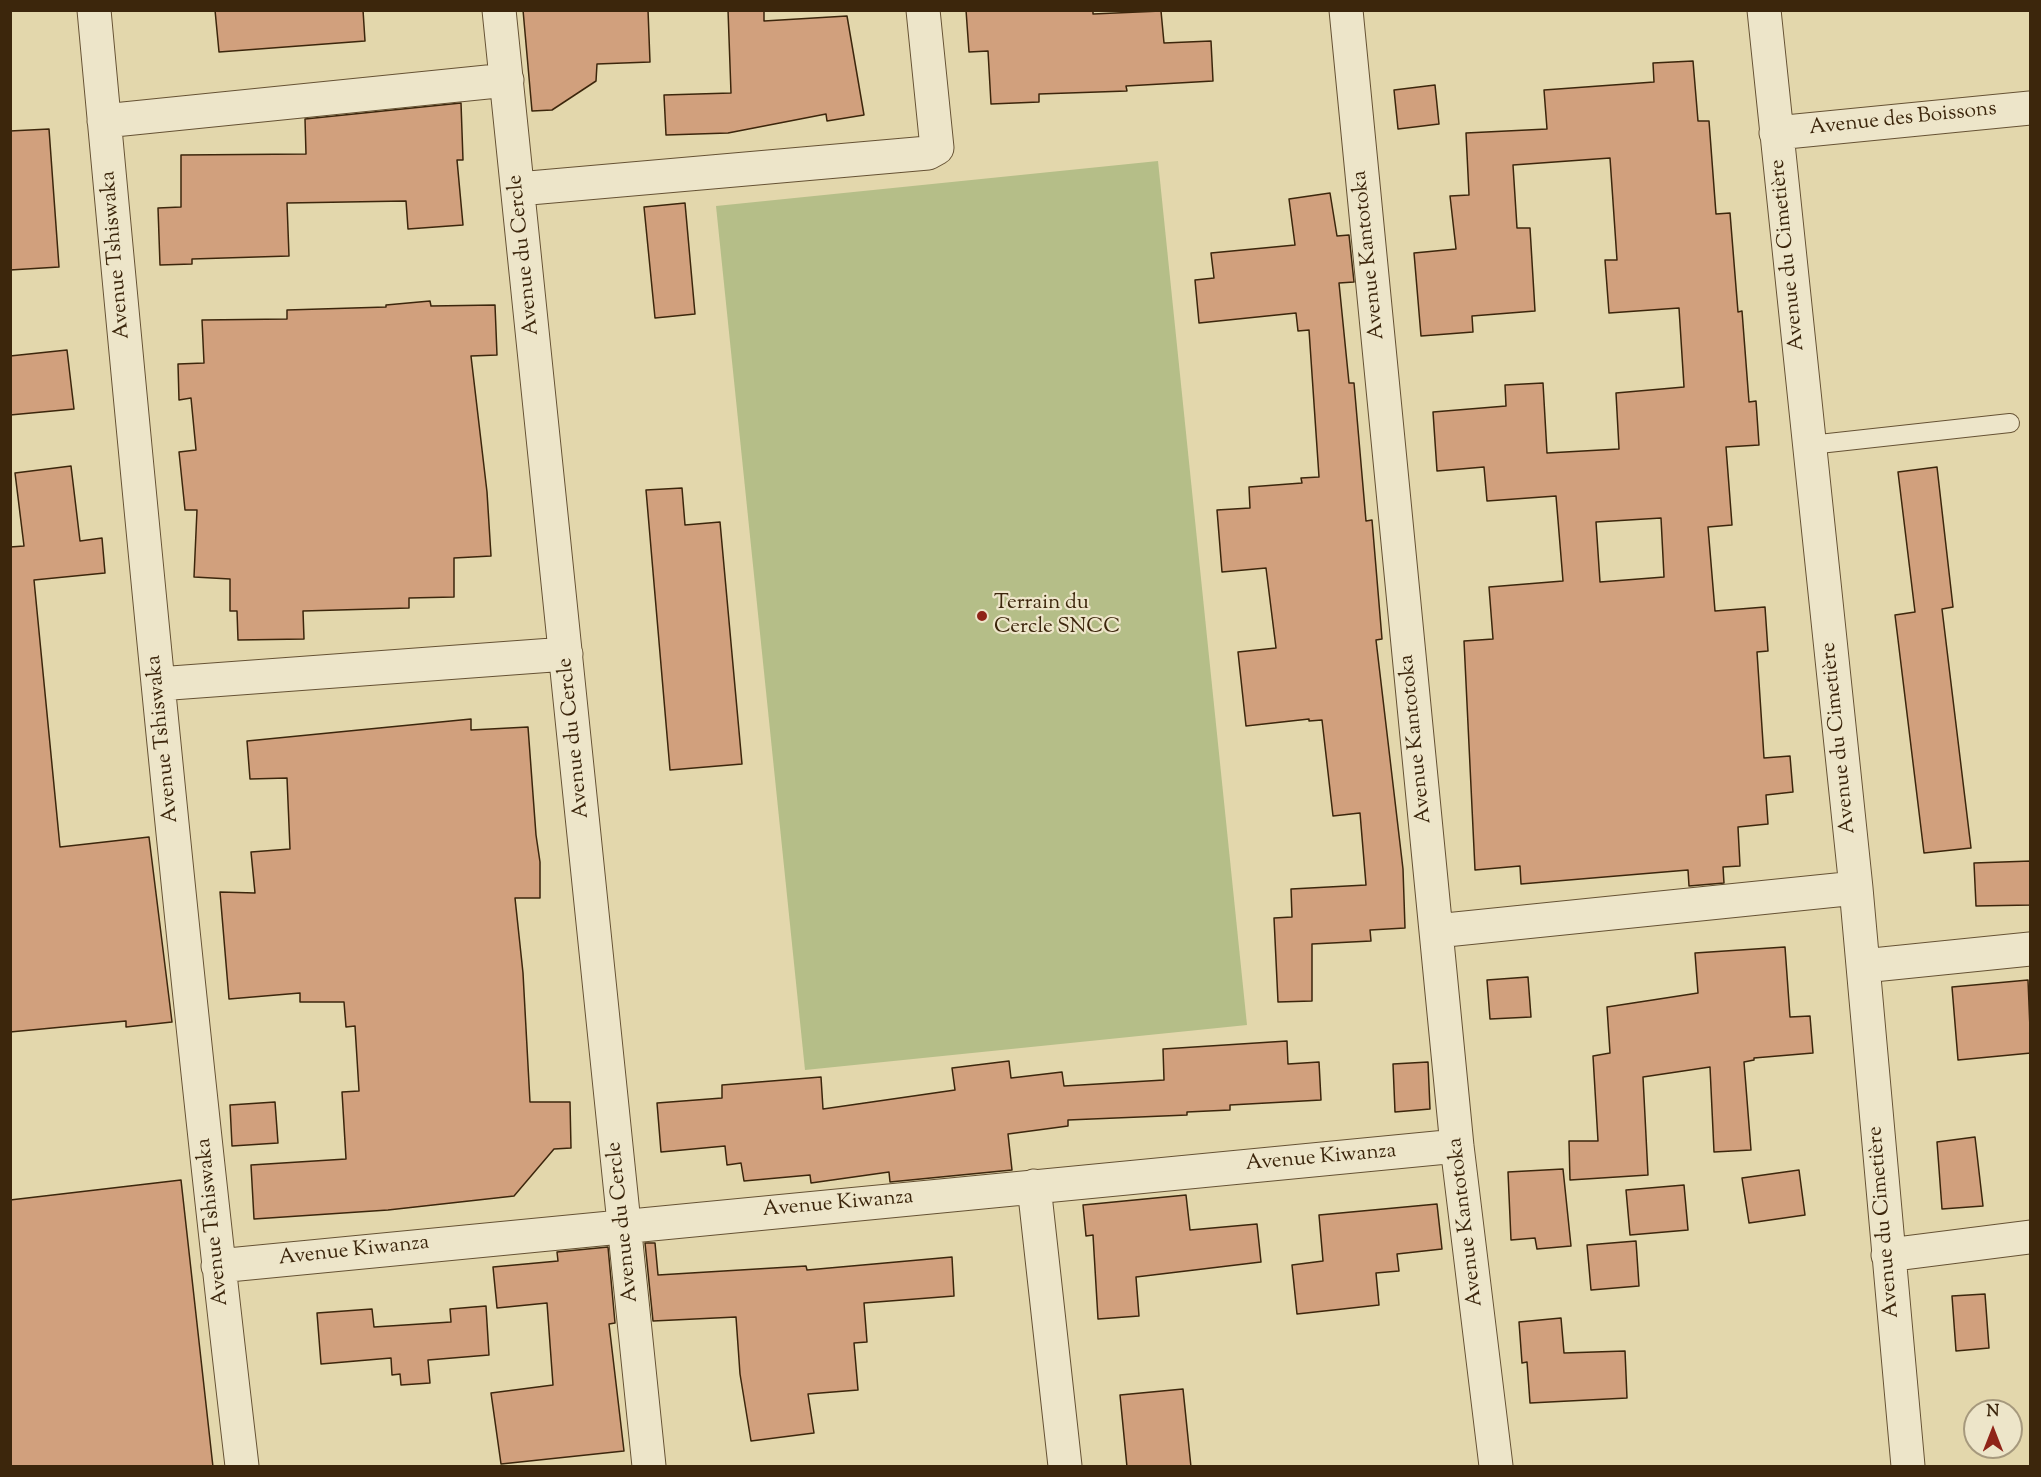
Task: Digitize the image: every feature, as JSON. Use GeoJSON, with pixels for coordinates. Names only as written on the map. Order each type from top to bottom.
{"type":"FeatureCollection","features":[{"type":"Feature","properties":{"kind":"street","name":"Avenue Tshiswaka"},"geometry":{"type":"LineString","coordinates":[[94,10],[158,684],[218,1266],[242,1467]]}},
{"type":"Feature","properties":{"kind":"street","name":"Avenue du Cercle"},"geometry":{"type":"LineString","coordinates":[[500,10],[649,1467]]}},
{"type":"Feature","properties":{"kind":"street"},"geometry":{"type":"LineString","coordinates":[[518,189],[914,156],[937,148],[923,10]]}},
{"type":"Feature","properties":{"kind":"street","name":"Avenue Kantotoka"},"geometry":{"type":"LineString","coordinates":[[1347,10],[1457,1146],[1496,1467]]}},
{"type":"Feature","properties":{"kind":"street","name":"Avenue du Cimetière"},"geometry":{"type":"LineString","coordinates":[[1764,10],[1856,888],[1908,1467]]}},
{"type":"Feature","properties":{"kind":"street"},"geometry":{"type":"LineString","coordinates":[[104,121],[507,80]]}},
{"type":"Feature","properties":{"kind":"street","name":"Avenue des Boissons"},"geometry":{"type":"LineString","coordinates":[[1776,133],[2031,108]]}},
{"type":"Feature","properties":{"kind":"street"},"geometry":{"type":"LineString","coordinates":[[158,684],[566,654]]}},
{"type":"Feature","properties":{"kind":"street"},"geometry":{"type":"LineString","coordinates":[[1436,931],[1856,888]]}},
{"type":"Feature","properties":{"kind":"street"},"geometry":{"type":"LineString","coordinates":[[1863,966],[2031,949]]}},
{"type":"Feature","properties":{"kind":"street","name":"Avenue Kiwanza"},"geometry":{"type":"LineString","coordinates":[[218,1266],[1457,1146]]}},
{"type":"Feature","properties":{"kind":"street"},"geometry":{"type":"LineString","coordinates":[[1034,1186],[1065,1467]]}},
{"type":"Feature","properties":{"kind":"street"},"geometry":{"type":"LineString","coordinates":[[1888,1255],[2031,1237]]}},
{"type":"Feature","properties":{"kind":"lane"},"geometry":{"type":"LineString","coordinates":[[1810,445],[2010,423]]}},
{"type":"Feature","properties":{"kind":"green space","name":"Terrain du Cercle SNCC"},"geometry":{"type":"Polygon","coordinates":[[[1158,161],[1247,1025],[805,1070],[716,206],[1158,161]]]}},
{"type":"Feature","properties":{"kind":"building"},"geometry":{"type":"Polygon","coordinates":[[[215,10],[363,10],[365,41],[219,52],[215,10]]]}},
{"type":"Feature","properties":{"kind":"building"},"geometry":{"type":"Polygon","coordinates":[[[523,10],[648,10],[650,62],[597,64],[596,81],[552,110],[532,111],[523,10]]]}},
{"type":"Feature","properties":{"kind":"building"},"geometry":{"type":"Polygon","coordinates":[[[728,10],[764,10],[764,21],[847,16],[864,115],[827,121],[826,114],[728,133],[666,135],[664,95],[731,93],[728,10]]]}},
{"type":"Feature","properties":{"kind":"building"},"geometry":{"type":"Polygon","coordinates":[[[966,10],[1093,10],[1093,14],[1161,11],[1164,43],[1211,41],[1213,81],[1126,86],[1127,91],[1039,94],[1039,102],[991,104],[988,51],[969,52],[966,10]]]}},
{"type":"Feature","properties":{"kind":"building"},"geometry":{"type":"Polygon","coordinates":[[[1693,61],[1698,121],[1709,121],[1716,214],[1730,213],[1738,312],[1742,311],[1749,402],[1756,401],[1759,445],[1726,447],[1732,525],[1708,527],[1715,611],[1765,607],[1768,651],[1757,652],[1764,758],[1790,756],[1793,792],[1766,795],[1768,824],[1738,827],[1740,866],[1723,867],[1724,883],[1689,886],[1688,870],[1521,884],[1520,866],[1475,870],[1464,641],[1493,639],[1489,587],[1563,581],[1556,496],[1487,501],[1484,467],[1437,471],[1433,412],[1506,406],[1505,385],[1543,383],[1547,453],[1619,449],[1616,393],[1684,387],[1679,308],[1609,313],[1605,260],[1617,260],[1610,158],[1513,165],[1517,228],[1530,228],[1535,311],[1472,316],[1473,332],[1421,336],[1414,253],[1456,249],[1450,196],[1469,195],[1466,133],[1547,129],[1544,90],[1654,82],[1653,63],[1693,61]],[[1661,518],[1596,522],[1600,582],[1664,577],[1661,518]]]}},
{"type":"Feature","properties":{"kind":"building"},"geometry":{"type":"Polygon","coordinates":[[[1435,85],[1439,124],[1398,129],[1394,90],[1435,85]]]}},
{"type":"Feature","properties":{"kind":"building"},"geometry":{"type":"Polygon","coordinates":[[[461,103],[463,160],[457,160],[463,225],[408,229],[406,201],[287,203],[289,256],[192,259],[192,264],[160,265],[158,208],[181,207],[181,155],[306,154],[305,119],[461,103]]]}},
{"type":"Feature","properties":{"kind":"building"},"geometry":{"type":"Polygon","coordinates":[[[49,129],[59,267],[10,270],[10,131],[49,129]]]}},
{"type":"Feature","properties":{"kind":"building"},"geometry":{"type":"Polygon","coordinates":[[[1330,193],[1337,236],[1349,235],[1354,282],[1339,283],[1349,383],[1354,383],[1366,521],[1372,520],[1382,639],[1376,640],[1403,869],[1405,928],[1370,930],[1371,941],[1312,944],[1312,1001],[1278,1002],[1274,918],[1292,917],[1291,889],[1366,885],[1360,813],[1333,816],[1322,720],[1309,721],[1309,719],[1246,726],[1238,652],[1276,648],[1266,568],[1222,572],[1217,510],[1250,508],[1249,487],[1302,483],[1301,478],[1319,477],[1309,330],[1298,331],[1296,313],[1199,323],[1195,280],[1214,278],[1211,253],[1295,245],[1289,199],[1330,193]]]}},
{"type":"Feature","properties":{"kind":"building"},"geometry":{"type":"Polygon","coordinates":[[[685,203],[695,314],[655,318],[644,207],[685,203]]]}},
{"type":"Feature","properties":{"kind":"building"},"geometry":{"type":"Polygon","coordinates":[[[430,301],[431,306],[495,305],[497,355],[471,356],[487,492],[491,556],[454,558],[454,597],[409,598],[409,608],[303,611],[304,639],[238,640],[237,611],[230,611],[230,579],[194,577],[197,510],[185,510],[179,452],[196,450],[191,398],[179,400],[178,364],[204,363],[202,320],[287,319],[287,310],[386,307],[386,305],[430,301]]]}},
{"type":"Feature","properties":{"kind":"building"},"geometry":{"type":"Polygon","coordinates":[[[67,350],[74,409],[10,415],[10,356],[67,350]]]}},
{"type":"Feature","properties":{"kind":"building"},"geometry":{"type":"Polygon","coordinates":[[[71,466],[80,541],[102,538],[105,573],[34,580],[60,847],[149,837],[172,1022],[126,1027],[126,1021],[10,1032],[10,547],[24,546],[15,473],[71,466]]]}},
{"type":"Feature","properties":{"kind":"building"},"geometry":{"type":"Polygon","coordinates":[[[1937,467],[1953,607],[1942,609],[1971,848],[1924,853],[1895,615],[1915,612],[1898,472],[1937,467]]]}},
{"type":"Feature","properties":{"kind":"building"},"geometry":{"type":"Polygon","coordinates":[[[682,488],[685,525],[720,522],[742,764],[670,770],[646,490],[682,488]]]}},
{"type":"Feature","properties":{"kind":"building"},"geometry":{"type":"Polygon","coordinates":[[[471,719],[471,730],[528,727],[540,862],[540,898],[515,898],[523,973],[530,1102],[570,1102],[571,1148],[554,1149],[514,1196],[388,1210],[254,1219],[251,1165],[346,1159],[342,1092],[359,1091],[355,1026],[346,1027],[344,1002],[300,1002],[300,993],[229,999],[220,892],[255,893],[251,852],[290,849],[287,778],[250,779],[247,741],[471,719]]]}},
{"type":"Feature","properties":{"kind":"building"},"geometry":{"type":"Polygon","coordinates":[[[2031,861],[2031,905],[1976,906],[1974,863],[2031,861]]]}},
{"type":"Feature","properties":{"kind":"building"},"geometry":{"type":"Polygon","coordinates":[[[1785,947],[1790,1017],[1810,1016],[1813,1053],[1754,1058],[1754,1060],[1744,1062],[1751,1150],[1714,1152],[1710,1067],[1643,1077],[1648,1175],[1570,1180],[1569,1141],[1598,1141],[1593,1056],[1610,1053],[1607,1007],[1698,993],[1695,953],[1785,947]]]}},
{"type":"Feature","properties":{"kind":"building"},"geometry":{"type":"Polygon","coordinates":[[[1528,977],[1531,1017],[1490,1019],[1487,980],[1528,977]]]}},
{"type":"Feature","properties":{"kind":"building"},"geometry":{"type":"Polygon","coordinates":[[[2028,980],[2031,1053],[1958,1060],[1952,987],[2028,980]]]}},
{"type":"Feature","properties":{"kind":"building"},"geometry":{"type":"Polygon","coordinates":[[[1287,1041],[1288,1064],[1319,1062],[1321,1100],[1230,1105],[1230,1110],[1187,1112],[1187,1115],[1068,1120],[1068,1126],[1008,1134],[1012,1170],[890,1182],[889,1172],[811,1183],[810,1175],[744,1181],[741,1163],[727,1165],[725,1146],[661,1152],[657,1103],[722,1098],[722,1085],[821,1077],[823,1109],[955,1090],[952,1068],[1009,1061],[1011,1078],[1062,1072],[1064,1086],[1164,1080],[1163,1049],[1287,1041]]]}},
{"type":"Feature","properties":{"kind":"building"},"geometry":{"type":"Polygon","coordinates":[[[1428,1062],[1430,1109],[1395,1112],[1393,1064],[1428,1062]]]}},
{"type":"Feature","properties":{"kind":"building"},"geometry":{"type":"Polygon","coordinates":[[[275,1102],[278,1143],[232,1146],[230,1105],[275,1102]]]}},
{"type":"Feature","properties":{"kind":"building"},"geometry":{"type":"Polygon","coordinates":[[[1975,1137],[1983,1206],[1942,1209],[1937,1142],[1975,1137]]]}},
{"type":"Feature","properties":{"kind":"building"},"geometry":{"type":"Polygon","coordinates":[[[1563,1169],[1571,1246],[1537,1249],[1535,1238],[1511,1240],[1508,1172],[1563,1169]]]}},
{"type":"Feature","properties":{"kind":"building"},"geometry":{"type":"Polygon","coordinates":[[[1799,1170],[1805,1215],[1749,1223],[1742,1178],[1799,1170]]]}},
{"type":"Feature","properties":{"kind":"building"},"geometry":{"type":"Polygon","coordinates":[[[181,1180],[213,1467],[10,1467],[10,1200],[181,1180]]]}},
{"type":"Feature","properties":{"kind":"building"},"geometry":{"type":"Polygon","coordinates":[[[1684,1185],[1688,1230],[1630,1235],[1626,1190],[1684,1185]]]}},
{"type":"Feature","properties":{"kind":"building"},"geometry":{"type":"Polygon","coordinates":[[[1186,1195],[1190,1230],[1257,1224],[1261,1262],[1136,1277],[1139,1316],[1098,1319],[1093,1235],[1086,1236],[1083,1205],[1186,1195]]]}},
{"type":"Feature","properties":{"kind":"building"},"geometry":{"type":"Polygon","coordinates":[[[1437,1204],[1442,1249],[1397,1254],[1399,1271],[1376,1273],[1379,1305],[1297,1314],[1292,1265],[1323,1261],[1319,1215],[1437,1204]]]}},
{"type":"Feature","properties":{"kind":"building"},"geometry":{"type":"Polygon","coordinates":[[[1636,1241],[1639,1286],[1591,1290],[1587,1245],[1636,1241]]]}},
{"type":"Feature","properties":{"kind":"building"},"geometry":{"type":"Polygon","coordinates":[[[645,1243],[655,1243],[658,1275],[806,1266],[807,1270],[952,1257],[954,1296],[864,1303],[867,1342],[854,1343],[858,1390],[808,1394],[814,1433],[751,1441],[740,1374],[736,1317],[653,1321],[645,1243]]]}},
{"type":"Feature","properties":{"kind":"building"},"geometry":{"type":"Polygon","coordinates":[[[608,1247],[615,1323],[609,1324],[624,1451],[501,1464],[491,1393],[553,1385],[547,1303],[497,1308],[493,1267],[558,1261],[557,1252],[608,1247]]]}},
{"type":"Feature","properties":{"kind":"building"},"geometry":{"type":"Polygon","coordinates":[[[1985,1294],[1989,1348],[1956,1351],[1952,1296],[1985,1294]]]}},
{"type":"Feature","properties":{"kind":"building"},"geometry":{"type":"Polygon","coordinates":[[[486,1306],[489,1355],[428,1360],[430,1383],[401,1385],[400,1374],[392,1375],[391,1358],[321,1364],[317,1313],[372,1309],[374,1327],[451,1322],[450,1309],[486,1306]]]}},
{"type":"Feature","properties":{"kind":"building"},"geometry":{"type":"Polygon","coordinates":[[[1561,1318],[1564,1353],[1625,1351],[1627,1398],[1530,1403],[1527,1362],[1522,1363],[1519,1322],[1561,1318]]]}},
{"type":"Feature","properties":{"kind":"building"},"geometry":{"type":"Polygon","coordinates":[[[1183,1389],[1191,1467],[1127,1467],[1120,1395],[1183,1389]]]}},
{"type":"Feature","properties":{"kind":"place","name":"Terrain du Cercle SNCC"},"geometry":{"type":"Point","coordinates":[982,616]}}]}
